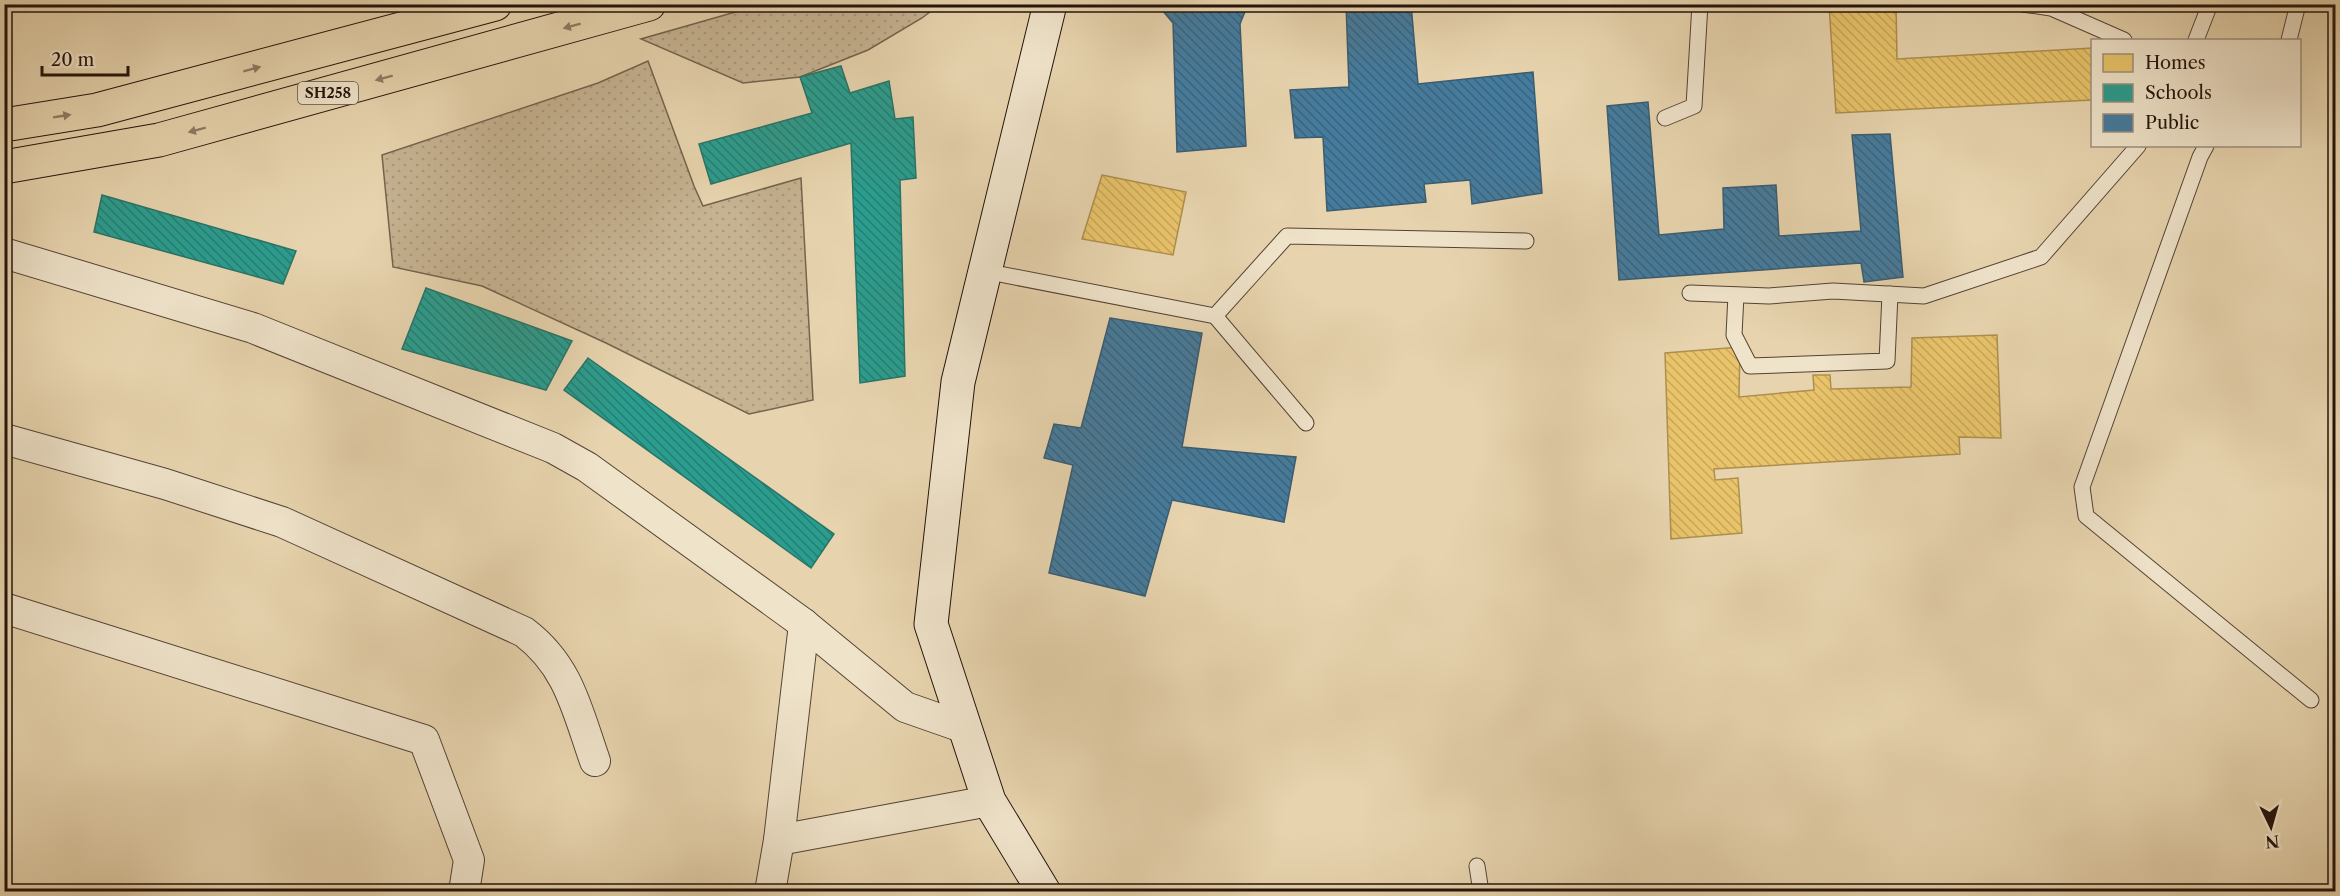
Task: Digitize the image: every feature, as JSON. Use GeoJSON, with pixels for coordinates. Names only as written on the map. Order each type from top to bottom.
{"type":"FeatureCollection","features":[{"type":"Feature","properties":{"kind":"main road"},"geometry":{"type":"LineString","coordinates":[[4,124],[97,110],[495,4]]}},
{"type":"Feature","properties":{"kind":"main road","name":"SH258"},"geometry":{"type":"LineString","coordinates":[[4,166],[159,140],[649,4]]}},
{"type":"Feature","properties":{"kind":"main road"},"geometry":{"type":"LineString","coordinates":[[1044,891],[989,801],[931,624],[958,382],[1050,4]]}},
{"type":"Feature","properties":{"kind":"street"},"geometry":{"type":"LineString","coordinates":[[4,253],[254,328],[553,448],[587,467],[804,624],[906,707],[965,728]]}},
{"type":"Feature","properties":{"kind":"street"},"geometry":{"type":"LineString","coordinates":[[4,439],[165,484],[282,522],[524,632],[543,647],[564,674],[595,761]]}},
{"type":"Feature","properties":{"kind":"street"},"geometry":{"type":"LineString","coordinates":[[4,608],[424,740],[469,860],[464,891]]}},
{"type":"Feature","properties":{"kind":"street"},"geometry":{"type":"LineString","coordinates":[[770,891],[779,840],[804,624]]}},
{"type":"Feature","properties":{"kind":"street"},"geometry":{"type":"LineString","coordinates":[[779,840],[989,801]]}},
{"type":"Feature","properties":{"kind":"lane"},"geometry":{"type":"LineString","coordinates":[[1665,118],[1694,106],[1700,4]]}},
{"type":"Feature","properties":{"kind":"lane"},"geometry":{"type":"LineString","coordinates":[[2023,4],[2051,8],[2122,39]]}},
{"type":"Feature","properties":{"kind":"lane"},"geometry":{"type":"LineString","coordinates":[[2196,39],[2210,4]]}},
{"type":"Feature","properties":{"kind":"lane"},"geometry":{"type":"LineString","coordinates":[[2289,39],[2298,4]]}},
{"type":"Feature","properties":{"kind":"lane"},"geometry":{"type":"LineString","coordinates":[[1690,293],[1769,296],[1833,291],[1924,296],[2041,256],[2137,147]]}},
{"type":"Feature","properties":{"kind":"lane"},"geometry":{"type":"LineString","coordinates":[[2205,147],[2082,487],[2083,507],[2086,516],[2311,700]]}},
{"type":"Feature","properties":{"kind":"lane"},"geometry":{"type":"LineString","coordinates":[[1215,316],[1287,236],[1526,241]]}},
{"type":"Feature","properties":{"kind":"lane"},"geometry":{"type":"LineString","coordinates":[[984,271],[1215,316],[1306,423]]}},
{"type":"Feature","properties":{"kind":"lane"},"geometry":{"type":"LineString","coordinates":[[1736,295],[1734,336],[1750,366],[1887,361],[1890,294]]}},
{"type":"Feature","properties":{"kind":"lane"},"geometry":{"type":"LineString","coordinates":[[1477,866],[1481,891]]}},
{"type":"Feature","properties":{"kind":"shaded area"},"geometry":{"type":"Polygon","coordinates":[[[760,5],[939,5],[922,18],[868,50],[800,77],[743,83],[641,39],[760,5]]]}},
{"type":"Feature","properties":{"kind":"shaded area"},"geometry":{"type":"Polygon","coordinates":[[[648,61],[703,206],[801,178],[813,400],[749,414],[606,343],[482,286],[393,267],[382,155],[598,83],[648,61]]]}},
{"type":"Feature","properties":{"kind":"building: Homes"},"geometry":{"type":"Polygon","coordinates":[[[1829,4],[1896,4],[1897,59],[2091,48],[2091,100],[1836,113],[1829,4]]]}},
{"type":"Feature","properties":{"kind":"building: Homes"},"geometry":{"type":"Polygon","coordinates":[[[1102,175],[1186,192],[1173,255],[1082,239],[1102,175]]]}},
{"type":"Feature","properties":{"kind":"building: Homes"},"geometry":{"type":"Polygon","coordinates":[[[1997,335],[2001,438],[1959,437],[1960,454],[1714,469],[1715,480],[1738,478],[1742,533],[1671,539],[1665,353],[1740,347],[1739,397],[1814,390],[1813,375],[1830,375],[1831,389],[1911,387],[1912,338],[1997,335]]]}},
{"type":"Feature","properties":{"kind":"building: Schools"},"geometry":{"type":"Polygon","coordinates":[[[841,66],[850,93],[889,81],[895,119],[913,117],[916,178],[900,180],[905,376],[860,383],[851,143],[711,184],[699,144],[812,113],[800,77],[841,66]]]}},
{"type":"Feature","properties":{"kind":"building: Schools"},"geometry":{"type":"Polygon","coordinates":[[[102,195],[296,251],[283,284],[94,232],[102,195]]]}},
{"type":"Feature","properties":{"kind":"building: Schools"},"geometry":{"type":"Polygon","coordinates":[[[426,288],[572,341],[546,390],[402,349],[426,288]]]}},
{"type":"Feature","properties":{"kind":"building: Schools"},"geometry":{"type":"Polygon","coordinates":[[[588,358],[834,534],[811,568],[564,390],[588,358]]]}},
{"type":"Feature","properties":{"kind":"building: Public"},"geometry":{"type":"Polygon","coordinates":[[[1157,4],[1248,4],[1240,24],[1246,146],[1177,152],[1173,23],[1157,4]]]}},
{"type":"Feature","properties":{"kind":"building: Public"},"geometry":{"type":"Polygon","coordinates":[[[1346,4],[1411,4],[1418,84],[1533,72],[1542,193],[1472,204],[1470,180],[1424,184],[1426,202],[1327,211],[1323,137],[1295,138],[1290,90],[1349,87],[1346,4]]]}},
{"type":"Feature","properties":{"kind":"building: Public"},"geometry":{"type":"Polygon","coordinates":[[[1648,102],[1659,235],[1724,229],[1723,188],[1776,185],[1779,236],[1861,231],[1852,135],[1890,134],[1903,277],[1864,282],[1861,263],[1619,280],[1607,106],[1648,102]]]}},
{"type":"Feature","properties":{"kind":"building: Public"},"geometry":{"type":"Polygon","coordinates":[[[1110,318],[1202,333],[1182,447],[1296,457],[1284,522],[1172,500],[1145,596],[1049,573],[1073,465],[1044,458],[1054,424],[1081,428],[1110,318]]]}}]}
